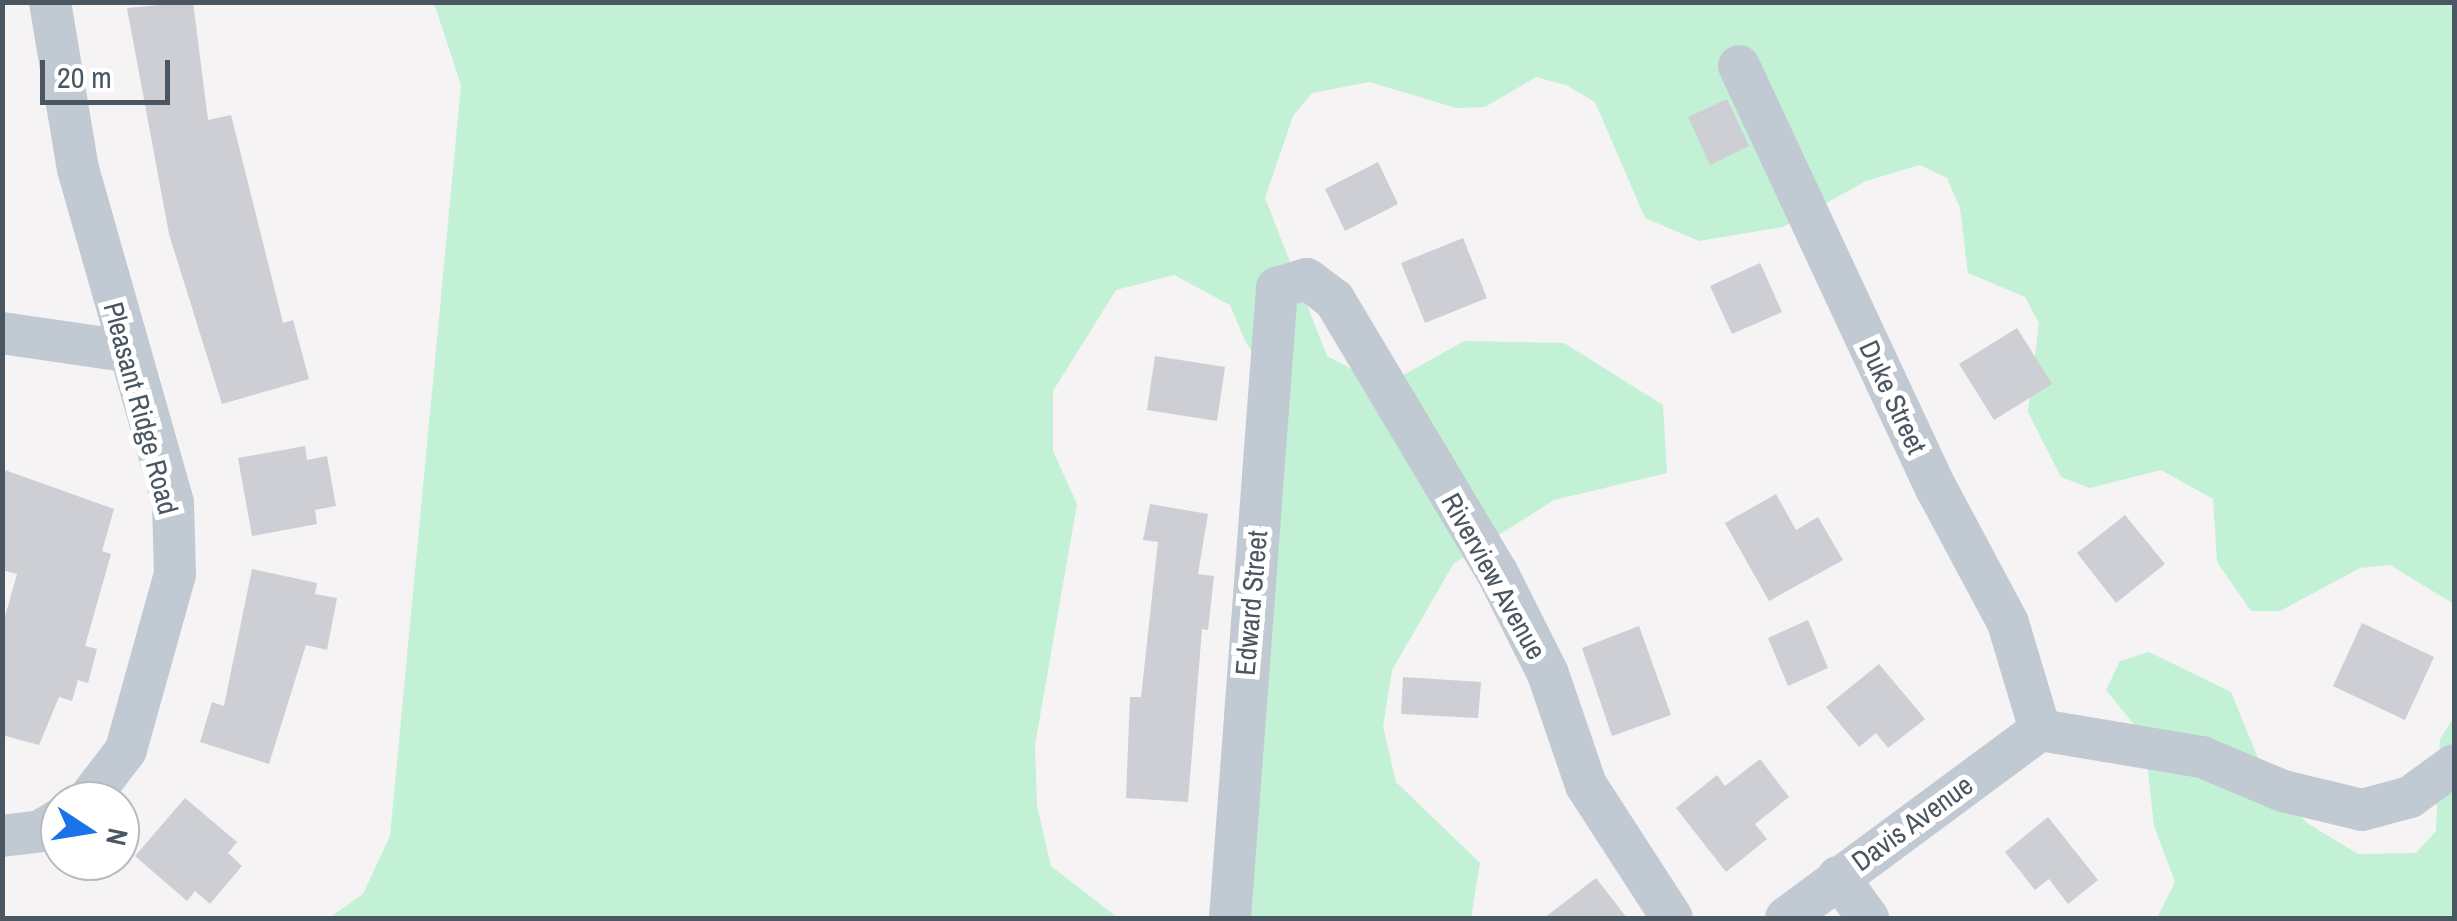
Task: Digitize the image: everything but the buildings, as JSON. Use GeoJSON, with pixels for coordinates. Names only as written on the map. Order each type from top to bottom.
{"type":"FeatureCollection","features":[{"type":"Feature","properties":{"kind":"street","name":"Pleasant Ridge Road"},"geometry":{"type":"LineString","coordinates":[[50,2],[78,168],[125,351],[173,502],[175,574],[126,750],[103,781]]}},
{"type":"Feature","properties":{"kind":"street","name":"Duke Street"},"geometry":{"type":"LineString","coordinates":[[1739,66],[1936,488],[2008,623],[2040,730]]}},
{"type":"Feature","properties":{"kind":"street","name":"Riverview Avenue"},"geometry":{"type":"LineString","coordinates":[[1277,288],[1307,278],[1334,299],[1497,572],[1548,674],[1586,786],[1611,833],[1672,918]]}},
{"type":"Feature","properties":{"kind":"street","name":"Edward Street"},"geometry":{"type":"LineString","coordinates":[[1230,918],[1277,288]]}},
{"type":"Feature","properties":{"kind":"street"},"geometry":{"type":"LineString","coordinates":[[2,333],[125,351]]}},
{"type":"Feature","properties":{"kind":"street"},"geometry":{"type":"LineString","coordinates":[[2040,730],[2202,757],[2283,791],[2362,810],[2410,797],[2454,766]]}},
{"type":"Feature","properties":{"kind":"street","name":"Davis Avenue"},"geometry":{"type":"LineString","coordinates":[[1786,918],[2040,730]]}},
{"type":"Feature","properties":{"kind":"street"},"geometry":{"type":"LineString","coordinates":[[2,836],[40,831]]}},
{"type":"Feature","properties":{"kind":"street"},"geometry":{"type":"LineString","coordinates":[[1838,877],[1868,918]]}},
{"type":"Feature","properties":{"kind":"green space"},"geometry":{"type":"Polygon","coordinates":[[[434,3],[2454,3],[2454,604],[2390,565],[2360,568],[2280,611],[2251,611],[2217,562],[2213,499],[2161,470],[2090,488],[2061,477],[2028,412],[2039,323],[2025,297],[1968,273],[1960,208],[1947,178],[1920,165],[1866,181],[1783,227],[1699,241],[1645,218],[1595,102],[1566,85],[1536,77],[1485,107],[1456,108],[1370,82],[1312,93],[1293,116],[1265,198],[1327,356],[1384,386],[1464,341],[1564,343],[1663,405],[1667,473],[1554,500],[1454,563],[1392,670],[1383,726],[1396,782],[1480,863],[1471,918],[1245,918],[1283,392],[1246,343],[1230,305],[1174,275],[1116,290],[1053,391],[1053,451],[1077,504],[1035,745],[1037,806],[1051,866],[1118,918],[329,918],[363,894],[390,836],[461,85],[434,3]]]}},
{"type":"Feature","properties":{"kind":"green space"},"geometry":{"type":"Polygon","coordinates":[[[2149,652],[2231,692],[2267,780],[2307,823],[2358,854],[2416,853],[2436,831],[2440,739],[2454,717],[2454,918],[2157,918],[2175,882],[2154,826],[2144,737],[2106,690],[2120,661],[2149,652]]]}}]}
